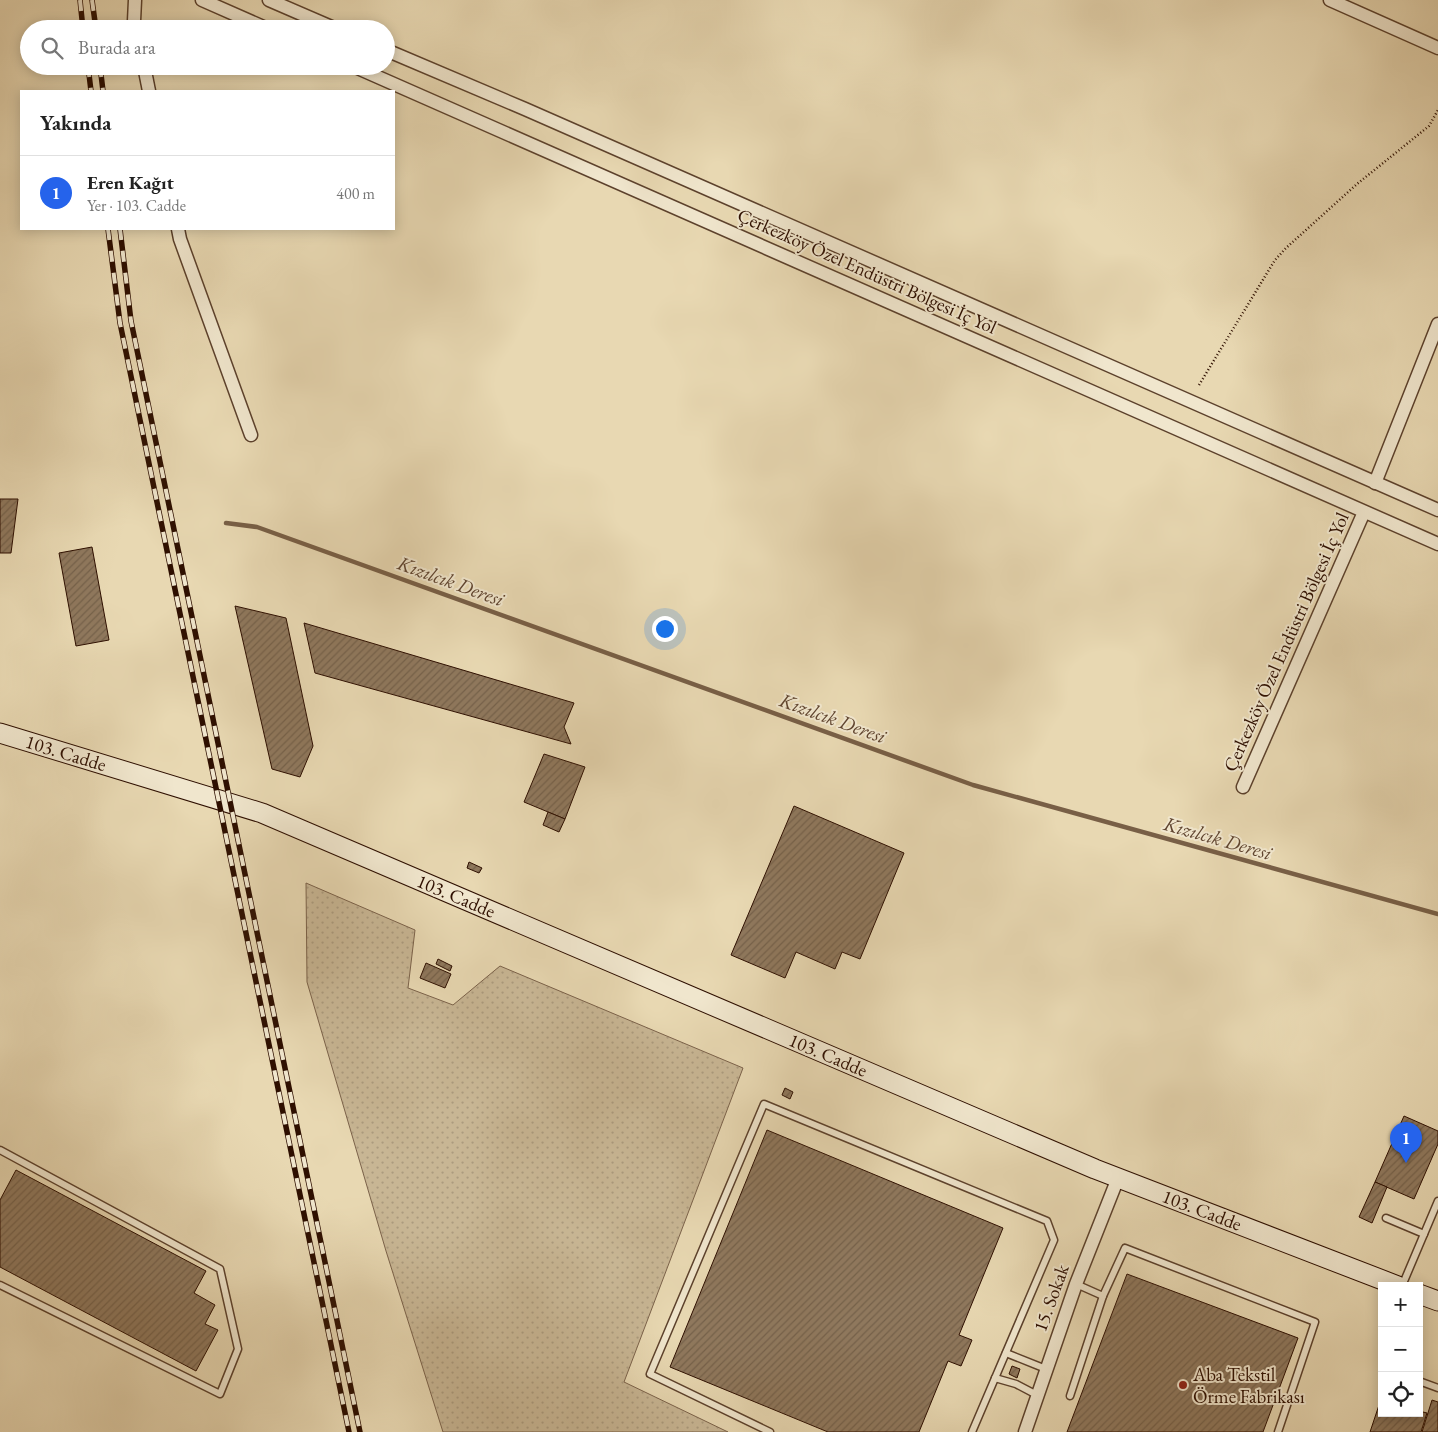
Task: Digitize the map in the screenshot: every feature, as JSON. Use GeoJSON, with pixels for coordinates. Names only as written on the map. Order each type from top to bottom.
{"type":"FeatureCollection","features":[{"type":"Feature","properties":{"kind":"street"},"geometry":{"type":"LineString","coordinates":[[134,20],[135,0]]}},
{"type":"Feature","properties":{"kind":"street"},"geometry":{"type":"LineString","coordinates":[[202,0],[248,20]]}},
{"type":"Feature","properties":{"kind":"street"},"geometry":{"type":"LineString","coordinates":[[269,0],[315,20]]}},
{"type":"Feature","properties":{"kind":"street"},"geometry":{"type":"LineString","coordinates":[[1330,0],[1438,48]]}},
{"type":"Feature","properties":{"kind":"street","name":"Çerkezköy Özel Endüstri Bölgesi İç Yol"},"geometry":{"type":"LineString","coordinates":[[395,54],[1438,510]]}},
{"type":"Feature","properties":{"kind":"street"},"geometry":{"type":"LineString","coordinates":[[146,75],[149,90]]}},
{"type":"Feature","properties":{"kind":"street","name":"Çerkezköy Özel Endüstri Bölgesi İç Yol"},"geometry":{"type":"LineString","coordinates":[[373,75],[1438,544]]}},
{"type":"Feature","properties":{"kind":"street"},"geometry":{"type":"LineString","coordinates":[[178,230],[251,435]]}},
{"type":"Feature","properties":{"kind":"street"},"geometry":{"type":"LineString","coordinates":[[1375,483],[1438,324]]}},
{"type":"Feature","properties":{"kind":"street","name":"Çerkezköy Özel Endüstri Bölgesi İç Yol"},"geometry":{"type":"LineString","coordinates":[[1243,787],[1364,512]]}},
{"type":"Feature","properties":{"kind":"street","name":"103. Cadde"},"geometry":{"type":"LineString","coordinates":[[0,733],[262,813],[1118,1178],[1388,1282]]}},
{"type":"Feature","properties":{"kind":"street","name":"15. Sokak"},"geometry":{"type":"LineString","coordinates":[[1025,1432],[1076,1284],[1118,1178]]}},
{"type":"Feature","properties":{"kind":"street"},"geometry":{"type":"LineString","coordinates":[[1423,1295],[1438,1301]]}},
{"type":"Feature","properties":{"kind":"lane"},"geometry":{"type":"LineString","coordinates":[[770,1432],[650,1374],[764,1104],[1047,1221],[1054,1240],[972,1432]]}},
{"type":"Feature","properties":{"kind":"lane"},"geometry":{"type":"LineString","coordinates":[[0,1150],[220,1269],[238,1349],[220,1394],[0,1286]]}},
{"type":"Feature","properties":{"kind":"lane"},"geometry":{"type":"LineString","coordinates":[[1404,1282],[1438,1201]]}},
{"type":"Feature","properties":{"kind":"lane"},"geometry":{"type":"LineString","coordinates":[[1386,1218],[1424,1234]]}},
{"type":"Feature","properties":{"kind":"lane"},"geometry":{"type":"LineString","coordinates":[[1070,1396],[1103,1296],[1125,1248],[1315,1322],[1278,1432]]}},
{"type":"Feature","properties":{"kind":"lane"},"geometry":{"type":"LineString","coordinates":[[1076,1284],[1103,1296]]}},
{"type":"Feature","properties":{"kind":"lane"},"geometry":{"type":"LineString","coordinates":[[1006,1353],[1046,1369]]}},
{"type":"Feature","properties":{"kind":"lane"},"geometry":{"type":"LineString","coordinates":[[995,1378],[1016,1384],[1038,1394]]}},
{"type":"Feature","properties":{"kind":"lane"},"geometry":{"type":"LineString","coordinates":[[1423,1382],[1438,1388]]}},
{"type":"Feature","properties":{"kind":"path"},"geometry":{"type":"LineString","coordinates":[[1199,386],[1275,260],[1357,184],[1429,126],[1438,110]]}},
{"type":"Feature","properties":{"kind":"shaded area"},"geometry":{"type":"Polygon","coordinates":[[[306,883],[415,930],[408,988],[453,1005],[500,966],[743,1068],[624,1382],[728,1432],[443,1432],[386,1251],[307,982],[306,883]]]}},
{"type":"Feature","properties":{"kind":"building"},"geometry":{"type":"Polygon","coordinates":[[[0,499],[18,499],[11,553],[0,553],[0,499]]]}},
{"type":"Feature","properties":{"kind":"building"},"geometry":{"type":"Polygon","coordinates":[[[92,547],[109,640],[76,646],[59,553],[92,547]]]}},
{"type":"Feature","properties":{"kind":"building"},"geometry":{"type":"Polygon","coordinates":[[[235,606],[286,618],[313,746],[300,777],[272,769],[235,606]]]}},
{"type":"Feature","properties":{"kind":"building"},"geometry":{"type":"Polygon","coordinates":[[[304,623],[574,703],[564,727],[571,744],[315,673],[304,623]]]}},
{"type":"Feature","properties":{"kind":"building"},"geometry":{"type":"Polygon","coordinates":[[[544,754],[585,767],[565,819],[524,802],[544,754]]]}},
{"type":"Feature","properties":{"kind":"building"},"geometry":{"type":"Polygon","coordinates":[[[794,806],[904,853],[860,959],[842,952],[835,969],[796,952],[785,978],[731,955],[794,806]]]}},
{"type":"Feature","properties":{"kind":"building"},"geometry":{"type":"Polygon","coordinates":[[[548,812],[565,819],[559,832],[543,825],[548,812]]]}},
{"type":"Feature","properties":{"kind":"building"},"geometry":{"type":"Polygon","coordinates":[[[469,862],[482,868],[479,873],[467,868],[469,862]]]}},
{"type":"Feature","properties":{"kind":"building"},"geometry":{"type":"Polygon","coordinates":[[[438,959],[452,966],[450,971],[436,964],[438,959]]]}},
{"type":"Feature","properties":{"kind":"building"},"geometry":{"type":"Polygon","coordinates":[[[426,963],[451,974],[445,988],[420,978],[426,963]]]}},
{"type":"Feature","properties":{"kind":"building"},"geometry":{"type":"Polygon","coordinates":[[[785,1088],[793,1092],[790,1099],[782,1095],[785,1088]]]}},
{"type":"Feature","properties":{"kind":"building"},"geometry":{"type":"Polygon","coordinates":[[[1404,1116],[1438,1131],[1438,1144],[1414,1199],[1375,1182],[1404,1116]]]}},
{"type":"Feature","properties":{"kind":"building"},"geometry":{"type":"Polygon","coordinates":[[[767,1130],[1003,1228],[959,1335],[972,1340],[961,1366],[948,1361],[919,1432],[828,1432],[670,1367],[767,1130]]]}},
{"type":"Feature","properties":{"kind":"building"},"geometry":{"type":"Polygon","coordinates":[[[16,1170],[206,1271],[194,1293],[215,1305],[205,1324],[218,1330],[196,1371],[0,1267],[0,1200],[16,1170]]]}},
{"type":"Feature","properties":{"kind":"building"},"geometry":{"type":"Polygon","coordinates":[[[1375,1182],[1387,1187],[1372,1223],[1359,1217],[1375,1182]]]}},
{"type":"Feature","properties":{"kind":"building","name":"Aba Tekstil Örme Fabrikası"},"geometry":{"type":"Polygon","coordinates":[[[1127,1274],[1298,1338],[1263,1432],[1067,1432],[1127,1274]]]}},
{"type":"Feature","properties":{"kind":"building"},"geometry":{"type":"Polygon","coordinates":[[[1012,1366],[1020,1369],[1017,1378],[1009,1374],[1012,1366]]]}},
{"type":"Feature","properties":{"kind":"building"},"geometry":{"type":"Polygon","coordinates":[[[1432,1400],[1438,1402],[1438,1432],[1422,1432],[1432,1400]]]}},
{"type":"Feature","properties":{"kind":"building"},"geometry":{"type":"Polygon","coordinates":[[[1378,1408],[1378,1417],[1423,1417],[1423,1412],[1427,1413],[1421,1432],[1370,1432],[1378,1408]]]}},
{"type":"Feature","properties":{"kind":"waterway","name":"Kızılcık Deresi"},"geometry":{"type":"LineString","coordinates":[[226,523],[257,527],[973,785],[1438,914]]}},
{"type":"Feature","properties":{"kind":"railway"},"geometry":{"type":"LineString","coordinates":[[80,0],[82,20]]}},
{"type":"Feature","properties":{"kind":"railway"},"geometry":{"type":"LineString","coordinates":[[92,0],[95,20]]}},
{"type":"Feature","properties":{"kind":"railway"},"geometry":{"type":"LineString","coordinates":[[89,75],[91,90]]}},
{"type":"Feature","properties":{"kind":"railway"},"geometry":{"type":"LineString","coordinates":[[101,75],[103,90]]}},
{"type":"Feature","properties":{"kind":"railway"},"geometry":{"type":"LineString","coordinates":[[108,230],[120,323],[349,1432]]}},
{"type":"Feature","properties":{"kind":"railway"},"geometry":{"type":"LineString","coordinates":[[120,230],[131,321],[360,1432]]}},
{"type":"Feature","properties":{"kind":"place","name":"Eren Kağıt"},"geometry":{"type":"Point","coordinates":[1406,1163]}},
{"type":"Feature","properties":{"kind":"place","name":"Aba Tekstil Örme Fabrikası"},"geometry":{"type":"Point","coordinates":[1183,1385]}}]}
